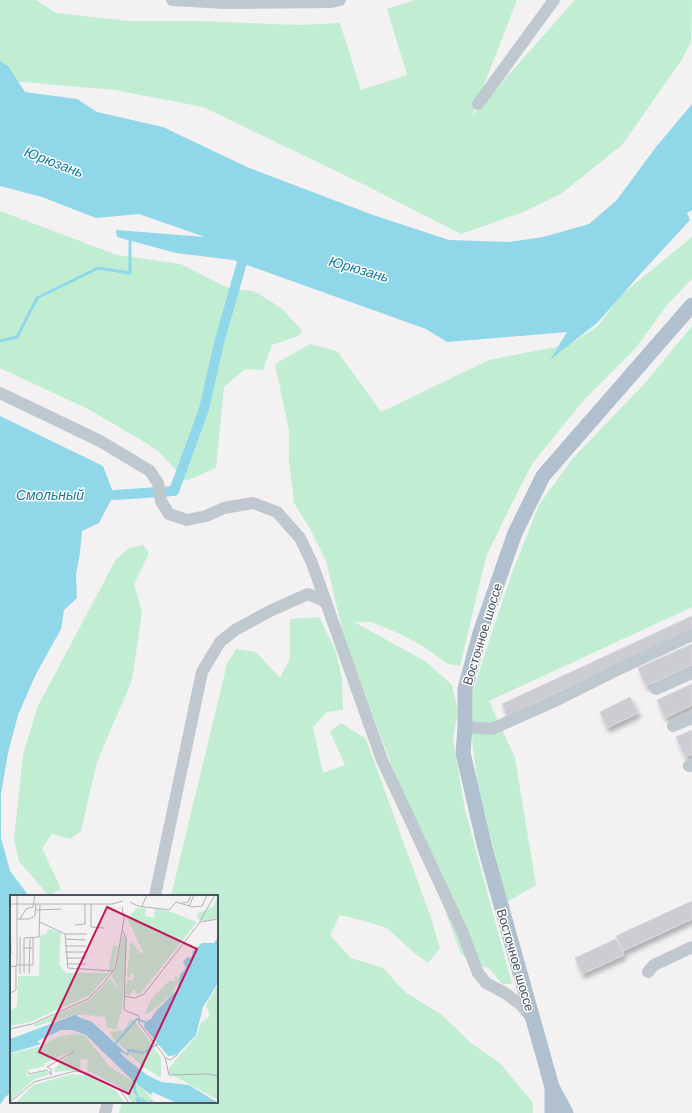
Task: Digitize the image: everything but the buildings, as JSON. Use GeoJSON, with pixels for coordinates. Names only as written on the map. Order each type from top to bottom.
{"type":"FeatureCollection","features":[{"type":"Feature","properties":{"kind":"main road","name":"Восточное шоссе"},"geometry":{"type":"LineString","coordinates":[[566,1113],[552,1087],[485,848],[463,753],[465,689],[480,633],[515,533],[543,476],[692,305]]}},
{"type":"Feature","properties":{"kind":"main road","name":"Восточное шоссе"},"geometry":{"type":"LineString","coordinates":[[552,1087],[552,1113]]}},
{"type":"Feature","properties":{"kind":"street"},"geometry":{"type":"LineString","coordinates":[[172,0],[225,3],[331,2],[340,0]]}},
{"type":"Feature","properties":{"kind":"street"},"geometry":{"type":"LineString","coordinates":[[478,104],[554,0]]}},
{"type":"Feature","properties":{"kind":"street"},"geometry":{"type":"LineString","coordinates":[[0,393],[100,441],[150,471],[158,483],[161,501],[169,514],[187,520],[206,516],[224,508],[253,503],[277,512],[300,538],[312,563],[382,760],[462,931],[478,972],[486,983],[505,993],[521,1005],[533,1019]]}},
{"type":"Feature","properties":{"kind":"street"},"geometry":{"type":"LineString","coordinates":[[155,895],[202,672],[220,642],[248,622],[308,594],[326,602]]}},
{"type":"Feature","properties":{"kind":"street"},"geometry":{"type":"LineString","coordinates":[[465,727],[492,729],[692,635]]}},
{"type":"Feature","properties":{"kind":"street"},"geometry":{"type":"LineString","coordinates":[[656,690],[692,673]]}},
{"type":"Feature","properties":{"kind":"street"},"geometry":{"type":"LineString","coordinates":[[673,726],[692,718]]}},
{"type":"Feature","properties":{"kind":"street"},"geometry":{"type":"LineString","coordinates":[[648,972],[654,965],[692,947]]}},
{"type":"Feature","properties":{"kind":"street"},"geometry":{"type":"LineString","coordinates":[[105,1113],[108,1103]]}},
{"type":"Feature","properties":{"kind":"green space"},"geometry":{"type":"Polygon","coordinates":[[[0,0],[36,0],[56,13],[128,21],[203,21],[298,25],[340,23],[361,90],[407,75],[387,9],[415,0],[517,0],[472,116],[575,0],[692,0],[691,42],[681,61],[622,145],[561,194],[521,213],[461,234],[369,187],[203,107],[115,90],[0,80],[0,0]]]}},
{"type":"Feature","properties":{"kind":"green space"},"geometry":{"type":"Polygon","coordinates":[[[0,211],[117,255],[181,264],[230,289],[254,291],[281,308],[302,330],[298,336],[272,345],[263,370],[245,369],[224,387],[216,468],[186,481],[158,451],[141,440],[88,409],[0,368],[0,211]]]}},
{"type":"Feature","properties":{"kind":"green space"},"geometry":{"type":"Polygon","coordinates":[[[692,237],[692,279],[668,304],[634,350],[583,401],[532,464],[486,557],[460,666],[448,664],[421,645],[398,633],[371,622],[354,622],[425,661],[452,685],[458,711],[453,739],[465,810],[512,984],[502,984],[489,968],[474,965],[461,954],[344,637],[326,561],[309,527],[294,503],[289,460],[289,431],[275,364],[310,344],[337,351],[381,412],[489,360],[570,344],[598,326],[621,295],[692,237]]]}},
{"type":"Feature","properties":{"kind":"green space"},"geometry":{"type":"Polygon","coordinates":[[[692,326],[692,607],[489,701],[515,758],[536,885],[507,902],[479,793],[472,739],[473,691],[486,650],[512,573],[539,505],[573,458],[646,382],[692,326]]]}},
{"type":"Feature","properties":{"kind":"green space"},"geometry":{"type":"Polygon","coordinates":[[[143,545],[149,553],[134,584],[142,612],[132,680],[97,762],[81,831],[70,839],[52,834],[42,848],[61,889],[48,895],[19,861],[14,840],[23,754],[38,706],[116,559],[129,548],[143,545]]]}},
{"type":"Feature","properties":{"kind":"green space"},"geometry":{"type":"Polygon","coordinates":[[[319,617],[335,649],[342,678],[343,710],[327,712],[313,727],[323,773],[345,765],[330,732],[341,723],[366,739],[431,918],[440,948],[428,963],[412,951],[387,928],[340,915],[330,935],[351,958],[383,968],[405,992],[442,1015],[471,1043],[500,1063],[533,1103],[533,1113],[119,1113],[122,1103],[218,1103],[218,895],[171,895],[227,664],[236,649],[256,652],[280,678],[290,658],[290,619],[319,617]]]}},
{"type":"Feature","properties":{"kind":"water","name":"Юрюзань"},"geometry":{"type":"Polygon","coordinates":[[[0,61],[8,66],[25,92],[77,99],[97,112],[163,127],[247,167],[373,215],[449,240],[509,242],[543,237],[589,224],[616,201],[656,147],[692,104],[692,210],[687,213],[690,220],[598,322],[550,360],[567,332],[447,342],[426,329],[233,260],[176,253],[117,237],[116,230],[205,237],[139,214],[96,218],[42,197],[0,186],[0,61]]]}},
{"type":"Feature","properties":{"kind":"water","name":"Смольный"},"geometry":{"type":"Polygon","coordinates":[[[0,416],[103,466],[114,495],[99,523],[82,531],[76,574],[77,598],[64,610],[61,629],[36,674],[18,715],[8,753],[1,794],[1,838],[10,871],[28,895],[10,895],[10,1094],[5,1097],[0,1105],[0,416]]]}},
{"type":"Feature","properties":{"kind":"waterway","name":"Смольный"},"geometry":{"type":"LineString","coordinates":[[0,341],[17,337],[37,298],[98,268],[130,273],[130,238],[132,238]]}},
{"type":"Feature","properties":{"kind":"waterway"},"geometry":{"type":"LineString","coordinates":[[114,495],[174,491],[204,409],[219,343],[245,252]]}}]}
